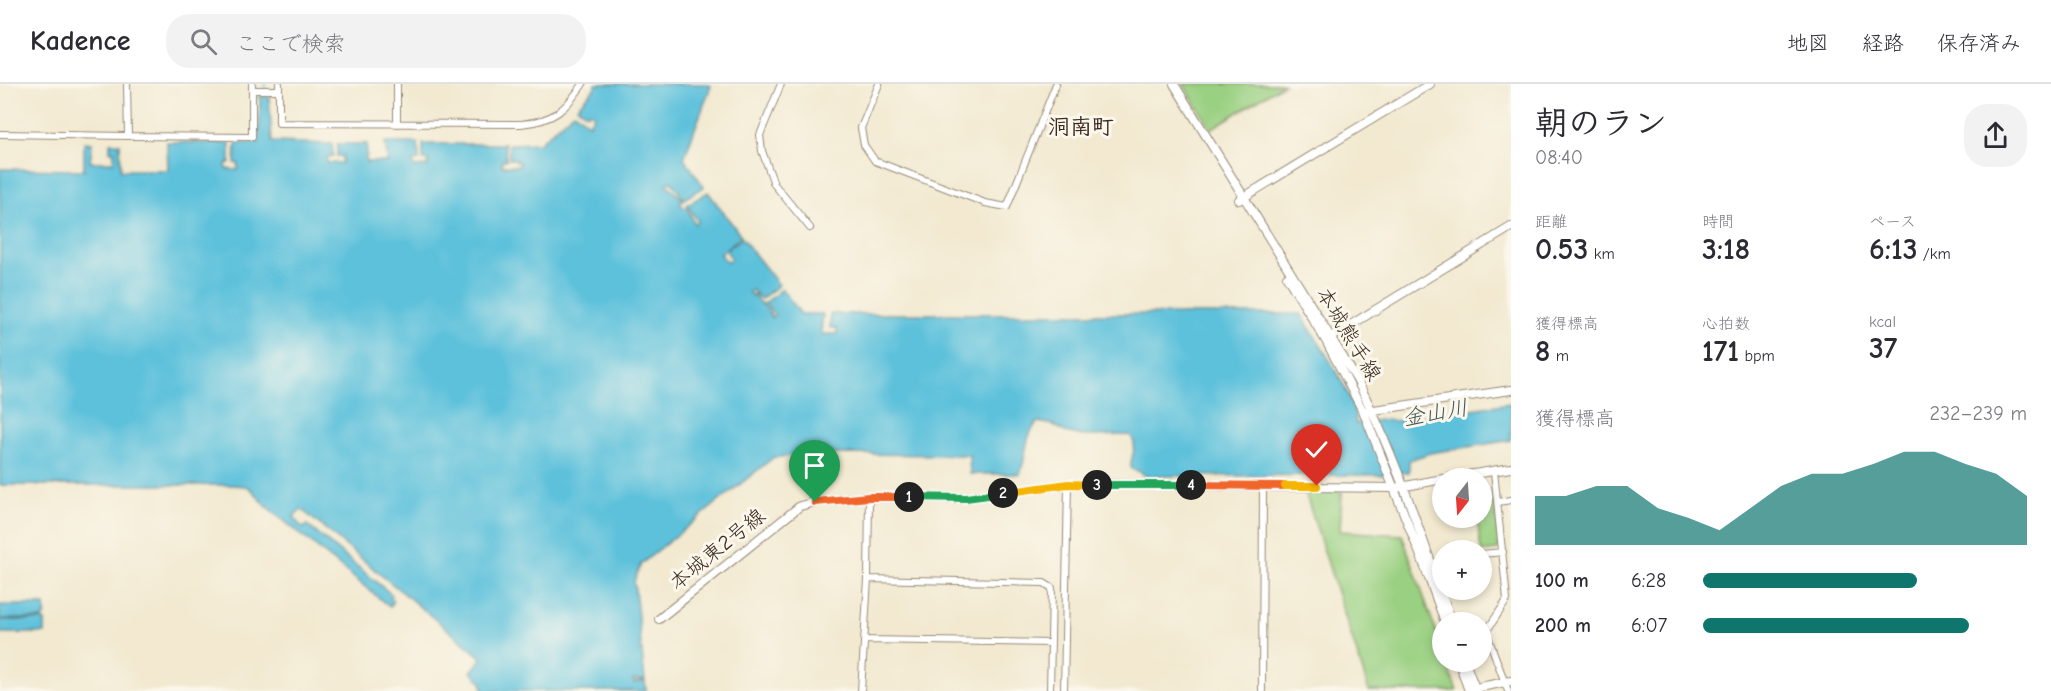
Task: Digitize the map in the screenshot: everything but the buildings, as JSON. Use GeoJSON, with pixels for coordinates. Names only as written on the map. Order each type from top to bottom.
{"type":"FeatureCollection","features":[{"type":"Feature","properties":{"kind":"main road","name":"本城熊手線"},"geometry":{"type":"LineString","coordinates":[[1168,84],[1331,337],[1369,416],[1399,488],[1422,533],[1427,564],[1442,612]]}},
{"type":"Feature","properties":{"kind":"main road","name":"本城熊手線"},"geometry":{"type":"LineString","coordinates":[[1174,84],[1369,416]]}},
{"type":"Feature","properties":{"kind":"main road","name":"本城熊手線"},"geometry":{"type":"LineString","coordinates":[[1427,564],[1448,612]]}},
{"type":"Feature","properties":{"kind":"main road"},"geometry":{"type":"LineString","coordinates":[[1464,672],[1472,690]]}},
{"type":"Feature","properties":{"kind":"main road"},"geometry":{"type":"LineString","coordinates":[[1468,672],[1472,690]]}},
{"type":"Feature","properties":{"kind":"street"},"geometry":{"type":"LineString","coordinates":[[127,84],[128,136]]}},
{"type":"Feature","properties":{"kind":"street"},"geometry":{"type":"LineString","coordinates":[[397,84],[397,124]]}},
{"type":"Feature","properties":{"kind":"street"},"geometry":{"type":"LineString","coordinates":[[0,134],[252,137],[252,87],[261,90],[279,87],[279,123],[535,123],[547,120],[565,109],[583,84]]}},
{"type":"Feature","properties":{"kind":"street"},"geometry":{"type":"LineString","coordinates":[[781,84],[760,135],[762,151],[774,184],[810,228]]}},
{"type":"Feature","properties":{"kind":"street"},"geometry":{"type":"LineString","coordinates":[[879,84],[861,128],[864,145],[875,161],[985,203],[1007,207],[1056,84]]}},
{"type":"Feature","properties":{"kind":"street"},"geometry":{"type":"LineString","coordinates":[[1242,199],[1430,84]]}},
{"type":"Feature","properties":{"kind":"street"},"geometry":{"type":"LineString","coordinates":[[1331,337],[1511,227]]}},
{"type":"Feature","properties":{"kind":"street"},"geometry":{"type":"LineString","coordinates":[[1369,416],[1511,390]]}},
{"type":"Feature","properties":{"kind":"street"},"geometry":{"type":"LineString","coordinates":[[1508,691],[1508,682],[1488,637],[1488,629],[1507,600],[1508,579],[1494,471],[1511,468]]}},
{"type":"Feature","properties":{"kind":"street","name":"本城東2号線"},"geometry":{"type":"LineString","coordinates":[[658,619],[800,506],[815,502],[869,497],[966,498],[1068,484],[1399,488],[1432,482]]}},
{"type":"Feature","properties":{"kind":"street"},"geometry":{"type":"LineString","coordinates":[[1064,691],[1068,484]]}},
{"type":"Feature","properties":{"kind":"street"},"geometry":{"type":"LineString","coordinates":[[1262,691],[1263,485]]}},
{"type":"Feature","properties":{"kind":"street"},"geometry":{"type":"LineString","coordinates":[[861,691],[862,655],[866,640],[869,497]]}},
{"type":"Feature","properties":{"kind":"street"},"geometry":{"type":"LineString","coordinates":[[1498,502],[1511,500]]}},
{"type":"Feature","properties":{"kind":"street"},"geometry":{"type":"LineString","coordinates":[[1492,553],[1503,552]]}},
{"type":"Feature","properties":{"kind":"street"},"geometry":{"type":"LineString","coordinates":[[1427,564],[1432,563]]}},
{"type":"Feature","properties":{"kind":"street"},"geometry":{"type":"LineString","coordinates":[[868,579],[1044,584],[1053,588],[1050,691]]}},
{"type":"Feature","properties":{"kind":"street"},"geometry":{"type":"LineString","coordinates":[[866,640],[1051,643]]}},
{"type":"Feature","properties":{"kind":"street"},"geometry":{"type":"LineString","coordinates":[[1472,690],[1508,682]]}},
{"type":"Feature","properties":{"kind":"green space"},"geometry":{"type":"Polygon","coordinates":[[[1183,84],[1284,84],[1211,129],[1183,84]]]}},
{"type":"Feature","properties":{"kind":"green space"},"geometry":{"type":"Polygon","coordinates":[[[1304,489],[1342,492],[1340,531],[1402,535],[1432,621],[1432,672],[1450,672],[1457,691],[1369,691],[1304,489]]]}},
{"type":"Feature","properties":{"kind":"green space"},"geometry":{"type":"Polygon","coordinates":[[[1492,503],[1494,503],[1499,547],[1492,551],[1492,540],[1480,540],[1478,528],[1492,528],[1492,503]]]}},
{"type":"Feature","properties":{"kind":"water"},"geometry":{"type":"Polygon","coordinates":[[[596,84],[706,84],[711,86],[684,158],[704,187],[684,199],[671,181],[667,184],[683,200],[680,203],[687,208],[695,224],[698,221],[687,205],[708,192],[741,236],[720,254],[727,262],[731,259],[726,250],[742,238],[779,285],[761,299],[752,290],[749,292],[752,296],[754,294],[760,304],[762,303],[771,314],[769,315],[771,318],[775,315],[765,303],[782,289],[801,314],[823,314],[821,334],[837,334],[837,328],[830,328],[830,314],[1301,314],[1343,383],[1350,398],[1356,424],[1387,419],[1395,421],[1511,403],[1511,440],[1430,453],[1409,460],[1409,472],[1379,475],[1145,476],[1131,469],[1134,444],[1130,435],[1083,436],[1065,432],[1054,425],[1038,422],[1030,433],[1020,474],[970,474],[969,455],[836,454],[774,457],[641,564],[634,581],[645,680],[633,680],[634,683],[645,681],[646,691],[483,691],[482,682],[471,672],[482,658],[301,509],[294,516],[300,526],[304,528],[307,525],[392,595],[390,598],[393,600],[390,607],[267,507],[246,486],[0,485],[0,169],[84,170],[84,142],[92,143],[90,162],[114,162],[114,151],[110,151],[110,143],[120,143],[121,170],[168,170],[167,142],[230,143],[230,163],[226,164],[226,169],[238,170],[238,163],[235,163],[236,144],[259,142],[260,96],[269,97],[272,142],[332,144],[333,156],[327,157],[327,163],[342,163],[342,156],[337,156],[337,144],[367,144],[366,162],[388,162],[385,143],[418,143],[419,160],[413,161],[414,167],[428,166],[428,160],[423,160],[423,144],[505,144],[506,160],[502,160],[502,166],[519,166],[520,162],[509,159],[509,144],[539,143],[574,112],[589,124],[594,115],[589,111],[587,114],[577,107],[596,84]]]}},
{"type":"Feature","properties":{"kind":"water"},"geometry":{"type":"Polygon","coordinates":[[[0,605],[45,605],[45,615],[42,619],[0,619],[0,605]]]}},
{"type":"Feature","properties":{"kind":"water"},"geometry":{"type":"Polygon","coordinates":[[[0,620],[42,620],[45,622],[45,633],[0,633],[0,620]]]}},
{"type":"Feature","properties":{"kind":"waterway"},"geometry":{"type":"LineString","coordinates":[[265,84],[265,96]]}},
{"type":"Feature","properties":{"kind":"district","name":"洞南町"},"geometry":{"type":"Point","coordinates":[1081,126]}},
{"type":"Feature","properties":{"kind":"route"},"geometry":{"type":"LineString","coordinates":[[815,502],[869,497],[966,498],[1068,484],[1317,486]]}},
{"type":"Feature","properties":{"kind":"water label","name":"金山川"},"geometry":{"type":"Point","coordinates":[1435,412]}}]}
